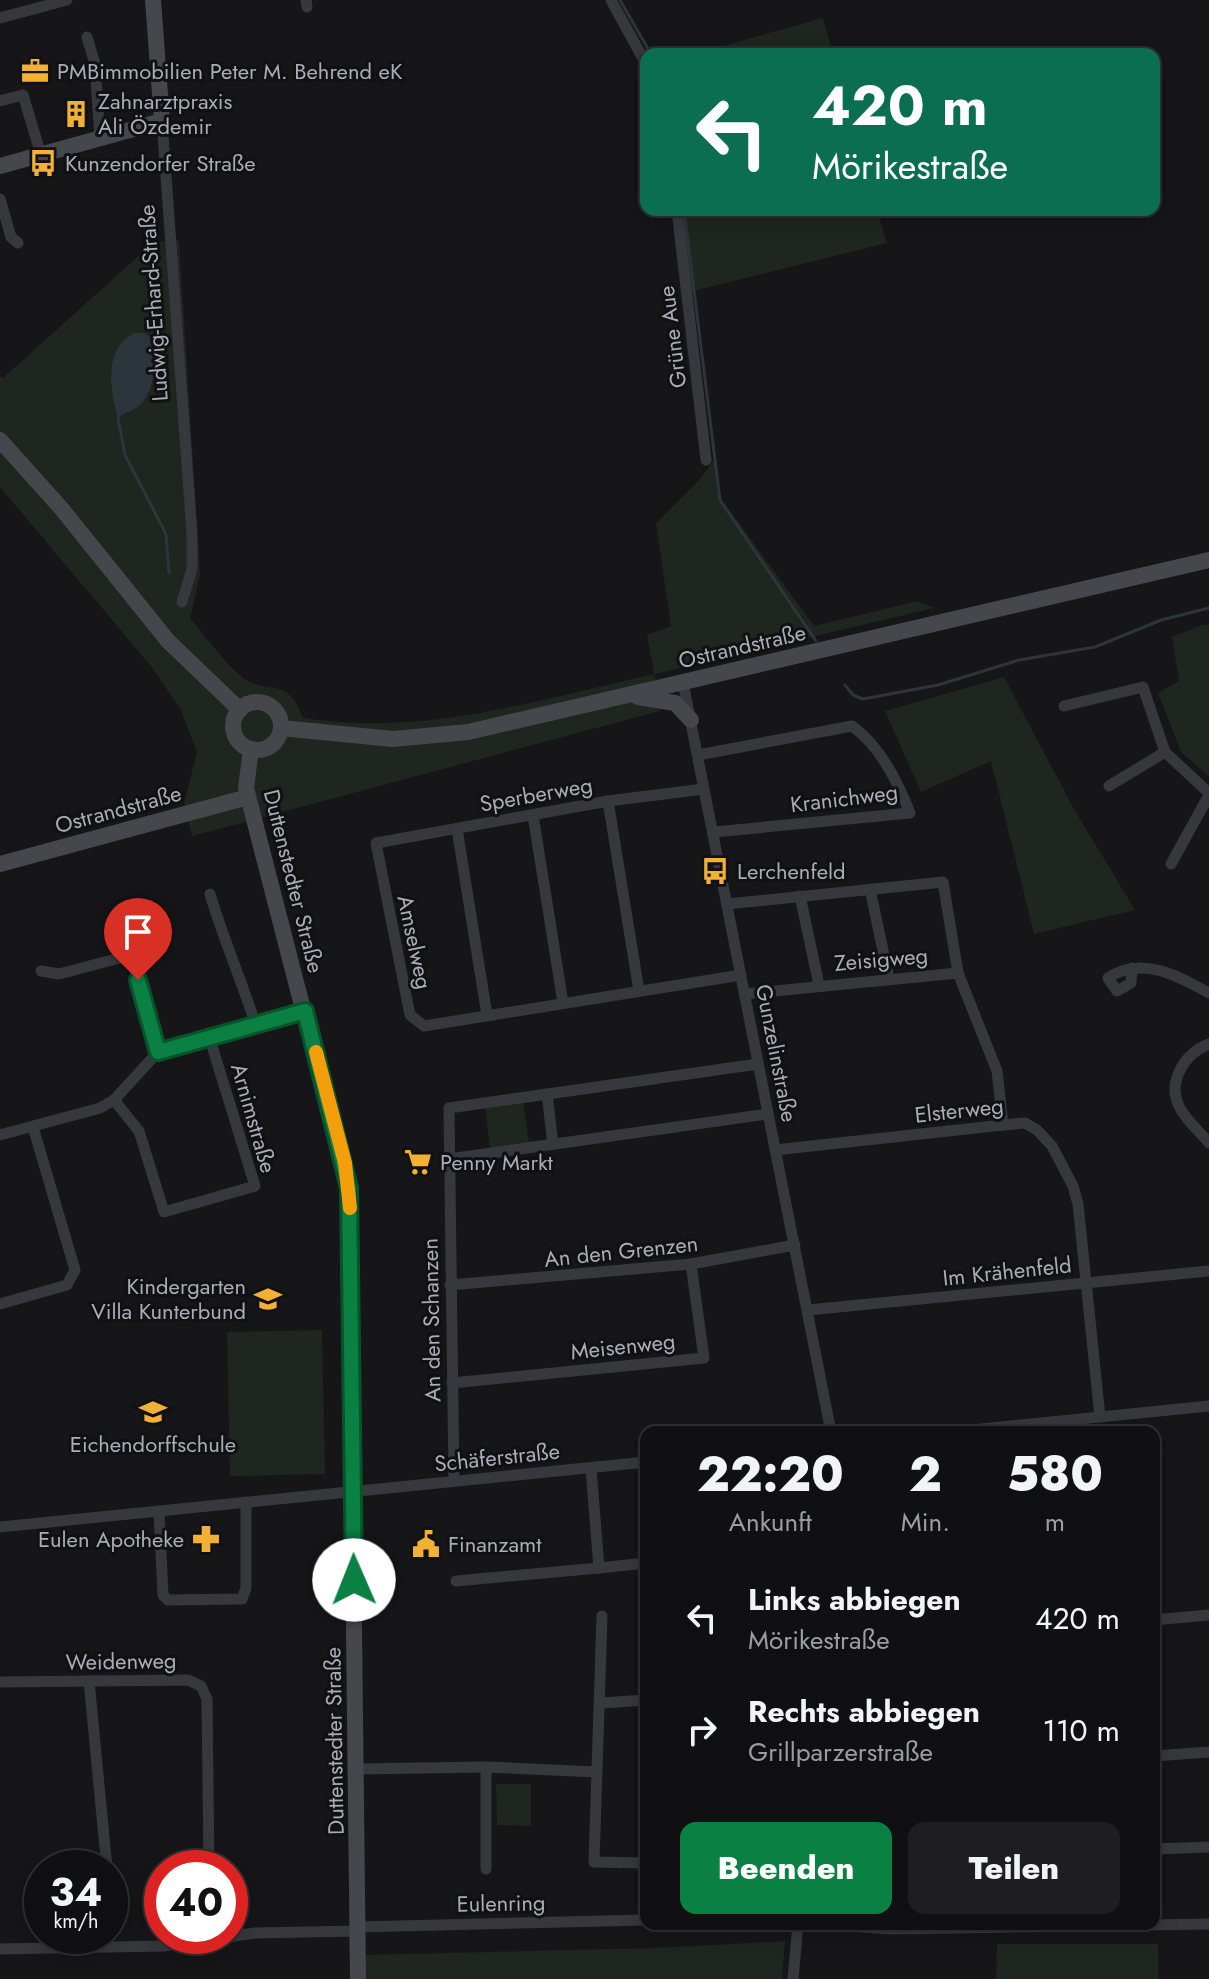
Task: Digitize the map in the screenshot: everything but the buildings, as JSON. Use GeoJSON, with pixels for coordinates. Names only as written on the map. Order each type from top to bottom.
{"type":"FeatureCollection","features":[{"type":"Feature","properties":{"kind":"street"},"geometry":{"type":"LineString","coordinates":[[0,18],[67,0]]}},
{"type":"Feature","properties":{"kind":"street","name":"Ludwig-Erhard-Straße"},"geometry":{"type":"LineString","coordinates":[[153,0],[192,534],[192,569],[182,602]]}},
{"type":"Feature","properties":{"kind":"street"},"geometry":{"type":"LineString","coordinates":[[611,0],[640,53]]}},
{"type":"Feature","properties":{"kind":"street"},"geometry":{"type":"LineString","coordinates":[[87,37],[95,64],[100,139]]}},
{"type":"Feature","properties":{"kind":"street"},"geometry":{"type":"LineString","coordinates":[[0,101],[23,95],[41,155]]}},
{"type":"Feature","properties":{"kind":"street"},"geometry":{"type":"LineString","coordinates":[[0,166],[162,121]]}},
{"type":"Feature","properties":{"kind":"street"},"geometry":{"type":"LineString","coordinates":[[0,199],[11,237],[18,243]]}},
{"type":"Feature","properties":{"kind":"street","name":"Grüne Aue"},"geometry":{"type":"LineString","coordinates":[[678,216],[706,460]]}},
{"type":"Feature","properties":{"kind":"street"},"geometry":{"type":"LineString","coordinates":[[0,440],[61,508],[168,641],[240,710]]}},
{"type":"Feature","properties":{"kind":"street","name":"Ostrandstraße"},"geometry":{"type":"LineString","coordinates":[[281,728],[375,738],[427,738],[468,732],[1209,560]]}},
{"type":"Feature","properties":{"kind":"street","name":"Gunzelinstraße"},"geometry":{"type":"LineString","coordinates":[[683,683],[830,1426]]}},
{"type":"Feature","properties":{"kind":"street"},"geometry":{"type":"LineString","coordinates":[[1064,706],[1143,687],[1165,752],[1209,794],[1171,864]]}},
{"type":"Feature","properties":{"kind":"street"},"geometry":{"type":"LineString","coordinates":[[629,696],[675,703],[691,720]]}},
{"type":"Feature","properties":{"kind":"street"},"geometry":{"type":"LineString","coordinates":[[252,703],[267,704],[278,714],[281,728],[271,746],[251,749],[235,735],[235,719],[240,710],[252,703]]}},
{"type":"Feature","properties":{"kind":"street","name":"Kranichweg"},"geometry":{"type":"LineString","coordinates":[[698,755],[852,726],[865,735],[885,764],[910,813],[714,832]]}},
{"type":"Feature","properties":{"kind":"street","name":"Duttenstedter Straße"},"geometry":{"type":"LineString","coordinates":[[251,749],[245,772],[248,797],[349,1188],[358,1979]]}},
{"type":"Feature","properties":{"kind":"street"},"geometry":{"type":"LineString","coordinates":[[1109,786],[1165,752]]}},
{"type":"Feature","properties":{"kind":"street","name":"Sperberweg"},"geometry":{"type":"LineString","coordinates":[[376,843],[608,801],[704,789]]}},
{"type":"Feature","properties":{"kind":"street","name":"Ostrandstraße"},"geometry":{"type":"LineString","coordinates":[[0,864],[248,797]]}},
{"type":"Feature","properties":{"kind":"street"},"geometry":{"type":"LineString","coordinates":[[608,801],[639,991]]}},
{"type":"Feature","properties":{"kind":"street"},"geometry":{"type":"LineString","coordinates":[[533,815],[563,1003]]}},
{"type":"Feature","properties":{"kind":"street"},"geometry":{"type":"LineString","coordinates":[[457,829],[487,1015]]}},
{"type":"Feature","properties":{"kind":"street","name":"Amselweg"},"geometry":{"type":"LineString","coordinates":[[376,843],[410,1015],[424,1026],[741,975]]}},
{"type":"Feature","properties":{"kind":"street"},"geometry":{"type":"LineString","coordinates":[[727,904],[943,882],[958,973]]}},
{"type":"Feature","properties":{"kind":"street"},"geometry":{"type":"LineString","coordinates":[[870,889],[889,979]]}},
{"type":"Feature","properties":{"kind":"street"},"geometry":{"type":"LineString","coordinates":[[210,894],[226,951],[241,981],[255,1023]]}},
{"type":"Feature","properties":{"kind":"street"},"geometry":{"type":"LineString","coordinates":[[800,896],[819,985]]}},
{"type":"Feature","properties":{"kind":"street"},"geometry":{"type":"LineString","coordinates":[[41,971],[59,974],[131,955],[158,1052]]}},
{"type":"Feature","properties":{"kind":"street"},"geometry":{"type":"LineString","coordinates":[[1132,968],[1159,970],[1209,993]]}},
{"type":"Feature","properties":{"kind":"street","name":"Zeisigweg"},"geometry":{"type":"LineString","coordinates":[[745,994],[958,973],[997,1071],[1003,1125]]}},
{"type":"Feature","properties":{"kind":"street"},"geometry":{"type":"LineString","coordinates":[[0,1135],[100,1108],[114,1100],[158,1052],[305,1011]]}},
{"type":"Feature","properties":{"kind":"street","name":"Arnimstraße"},"geometry":{"type":"LineString","coordinates":[[114,1100],[139,1131],[164,1212],[255,1186],[209,1036]]}},
{"type":"Feature","properties":{"kind":"street"},"geometry":{"type":"LineString","coordinates":[[1207,1140],[1180,1108],[1176,1080],[1184,1061],[1209,1044]]}},
{"type":"Feature","properties":{"kind":"street","name":"An den Schanzen"},"geometry":{"type":"LineString","coordinates":[[454,1481],[449,1108],[758,1064]]}},
{"type":"Feature","properties":{"kind":"street"},"geometry":{"type":"LineString","coordinates":[[547,1094],[553,1144]]}},
{"type":"Feature","properties":{"kind":"street"},"geometry":{"type":"LineString","coordinates":[[449,1159],[768,1114]]}},
{"type":"Feature","properties":{"kind":"street","name":"Elsterweg"},"geometry":{"type":"LineString","coordinates":[[775,1150],[1025,1123],[1037,1130],[1065,1169],[1078,1204],[1100,1417]]}},
{"type":"Feature","properties":{"kind":"street"},"geometry":{"type":"LineString","coordinates":[[0,1304],[67,1285],[75,1270],[33,1127]]}},
{"type":"Feature","properties":{"kind":"street","name":"An den Grenzen"},"geometry":{"type":"LineString","coordinates":[[450,1285],[691,1264],[795,1245]]}},
{"type":"Feature","properties":{"kind":"street","name":"Meisenweg"},"geometry":{"type":"LineString","coordinates":[[452,1383],[704,1358],[691,1264]]}},
{"type":"Feature","properties":{"kind":"street","name":"Im Krähenfeld"},"geometry":{"type":"LineString","coordinates":[[808,1310],[1209,1271]]}},
{"type":"Feature","properties":{"kind":"street"},"geometry":{"type":"LineString","coordinates":[[1011,1426],[1209,1406]]}},
{"type":"Feature","properties":{"kind":"street","name":"Schäferstraße"},"geometry":{"type":"LineString","coordinates":[[0,1527],[640,1463]]}},
{"type":"Feature","properties":{"kind":"street"},"geometry":{"type":"LineString","coordinates":[[591,1468],[599,1568]]}},
{"type":"Feature","properties":{"kind":"street"},"geometry":{"type":"LineString","coordinates":[[159,1511],[163,1595],[168,1600],[242,1599],[246,1588],[246,1502]]}},
{"type":"Feature","properties":{"kind":"street"},"geometry":{"type":"LineString","coordinates":[[456,1581],[640,1564]]}},
{"type":"Feature","properties":{"kind":"street"},"geometry":{"type":"LineString","coordinates":[[1160,1619],[1209,1615]]}},
{"type":"Feature","properties":{"kind":"street"},"geometry":{"type":"LineString","coordinates":[[602,1616],[594,1862],[640,1863]]}},
{"type":"Feature","properties":{"kind":"street","name":"Weidenweg"},"geometry":{"type":"LineString","coordinates":[[0,1682],[188,1680],[201,1686],[207,1699],[209,1850]]}},
{"type":"Feature","properties":{"kind":"street"},"geometry":{"type":"LineString","coordinates":[[89,1681],[105,1850]]}},
{"type":"Feature","properties":{"kind":"street"},"geometry":{"type":"LineString","coordinates":[[601,1703],[640,1700]]}},
{"type":"Feature","properties":{"kind":"street"},"geometry":{"type":"LineString","coordinates":[[1160,1756],[1209,1752]]}},
{"type":"Feature","properties":{"kind":"street"},"geometry":{"type":"LineString","coordinates":[[355,1769],[486,1767],[597,1772]]}},
{"type":"Feature","properties":{"kind":"street"},"geometry":{"type":"LineString","coordinates":[[486,1767],[486,1869]]}},
{"type":"Feature","properties":{"kind":"street"},"geometry":{"type":"LineString","coordinates":[[1160,1849],[1209,1847]]}},
{"type":"Feature","properties":{"kind":"street","name":"Eulenring"},"geometry":{"type":"LineString","coordinates":[[248,1934],[640,1920]]}},
{"type":"Feature","properties":{"kind":"street"},"geometry":{"type":"LineString","coordinates":[[1160,1924],[1209,1924]]}},
{"type":"Feature","properties":{"kind":"street"},"geometry":{"type":"LineString","coordinates":[[793,1979],[797,1930]]}},
{"type":"Feature","properties":{"kind":"street","name":"Eulenring"},"geometry":{"type":"LineString","coordinates":[[0,1949],[24,1947]]}},
{"type":"Feature","properties":{"kind":"shaded area"},"geometry":{"type":"Polygon","coordinates":[[[823,18],[831,48],[716,48],[823,18]]]}},
{"type":"Feature","properties":{"kind":"shaded area"},"geometry":{"type":"Polygon","coordinates":[[[679,216],[879,216],[887,243],[689,292],[679,216]]]}},
{"type":"Feature","properties":{"kind":"shaded area"},"geometry":{"type":"Polygon","coordinates":[[[179,240],[200,575],[190,619],[238,673],[254,684],[284,691],[291,696],[303,718],[348,723],[436,719],[524,704],[654,674],[647,635],[671,626],[656,523],[699,480],[715,459],[719,496],[814,626],[918,601],[934,608],[655,674],[660,711],[192,836],[184,804],[197,752],[180,708],[150,665],[0,487],[0,376],[3,378],[154,242],[179,240]]]}},
{"type":"Feature","properties":{"kind":"shaded area"},"geometry":{"type":"Polygon","coordinates":[[[134,333],[144,333],[152,339],[152,382],[141,404],[118,418],[111,383],[113,360],[124,340],[134,333]]]}},
{"type":"Feature","properties":{"kind":"shaded area"},"geometry":{"type":"Polygon","coordinates":[[[1209,625],[1209,776],[1181,752],[1158,693],[1179,681],[1172,637],[1209,625]]]}},
{"type":"Feature","properties":{"kind":"shaded area"},"geometry":{"type":"Polygon","coordinates":[[[1004,677],[1074,809],[1135,910],[1034,934],[991,761],[921,792],[885,711],[1004,677]]]}},
{"type":"Feature","properties":{"kind":"shaded area"},"geometry":{"type":"Polygon","coordinates":[[[523,1101],[529,1143],[490,1148],[485,1106],[523,1101]]]}},
{"type":"Feature","properties":{"kind":"shaded area"},"geometry":{"type":"Polygon","coordinates":[[[322,1330],[325,1474],[230,1476],[227,1332],[322,1330]]]}},
{"type":"Feature","properties":{"kind":"shaded area"},"geometry":{"type":"Polygon","coordinates":[[[496,1784],[531,1784],[531,1826],[497,1825],[496,1784]]]}},
{"type":"Feature","properties":{"kind":"shaded area"},"geometry":{"type":"Polygon","coordinates":[[[785,1941],[782,1979],[364,1979],[364,1955],[656,1948],[785,1941]]]}},
{"type":"Feature","properties":{"kind":"shaded area"},"geometry":{"type":"Polygon","coordinates":[[[997,1944],[1158,1944],[1158,1979],[996,1979],[997,1944]]]}},
{"type":"Feature","properties":{"kind":"waterway"},"geometry":{"type":"LineString","coordinates":[[620,0],[648,48]]}},
{"type":"Feature","properties":{"kind":"waterway"},"geometry":{"type":"LineString","coordinates":[[685,216],[720,500],[816,641]]}},
{"type":"Feature","properties":{"kind":"waterway"},"geometry":{"type":"LineString","coordinates":[[118,418],[125,455],[166,534],[169,573]]}},
{"type":"Feature","properties":{"kind":"waterway"},"geometry":{"type":"LineString","coordinates":[[845,685],[853,695],[863,699],[938,685],[1019,660],[1095,647],[1161,620],[1209,608]]}},
{"type":"Feature","properties":{"kind":"slow traffic"},"geometry":{"type":"LineString","coordinates":[[316,1052],[345,1163],[350,1208]]}},
{"type":"Feature","properties":{"kind":"place","name":"PMBimmobilien Peter M. Behrend eK"},"geometry":{"type":"Point","coordinates":[35,71]}},
{"type":"Feature","properties":{"kind":"place","name":"Zahnarztpraxis Ali Özdemir"},"geometry":{"type":"Point","coordinates":[76,114]}},
{"type":"Feature","properties":{"kind":"place","name":"Kunzendorfer Straße"},"geometry":{"type":"Point","coordinates":[43,163]}},
{"type":"Feature","properties":{"kind":"place","name":"Lerchenfeld"},"geometry":{"type":"Point","coordinates":[715,871]}},
{"type":"Feature","properties":{"kind":"place","name":"Penny Markt"},"geometry":{"type":"Point","coordinates":[418,1162]}},
{"type":"Feature","properties":{"kind":"place","name":"Kindergarten Villa Kunterbund"},"geometry":{"type":"Point","coordinates":[268,1299]}},
{"type":"Feature","properties":{"kind":"place","name":"Eichendorffschule"},"geometry":{"type":"Point","coordinates":[153,1412]}},
{"type":"Feature","properties":{"kind":"place","name":"Eulen Apotheke"},"geometry":{"type":"Point","coordinates":[206,1539]}},
{"type":"Feature","properties":{"kind":"place","name":"Finanzamt"},"geometry":{"type":"Point","coordinates":[426,1544]}},
{"type":"Feature","properties":{"kind":"route"},"geometry":{"type":"LineString","coordinates":[[138,980],[158,1052],[305,1011],[349,1188],[354,1580]]}}]}
